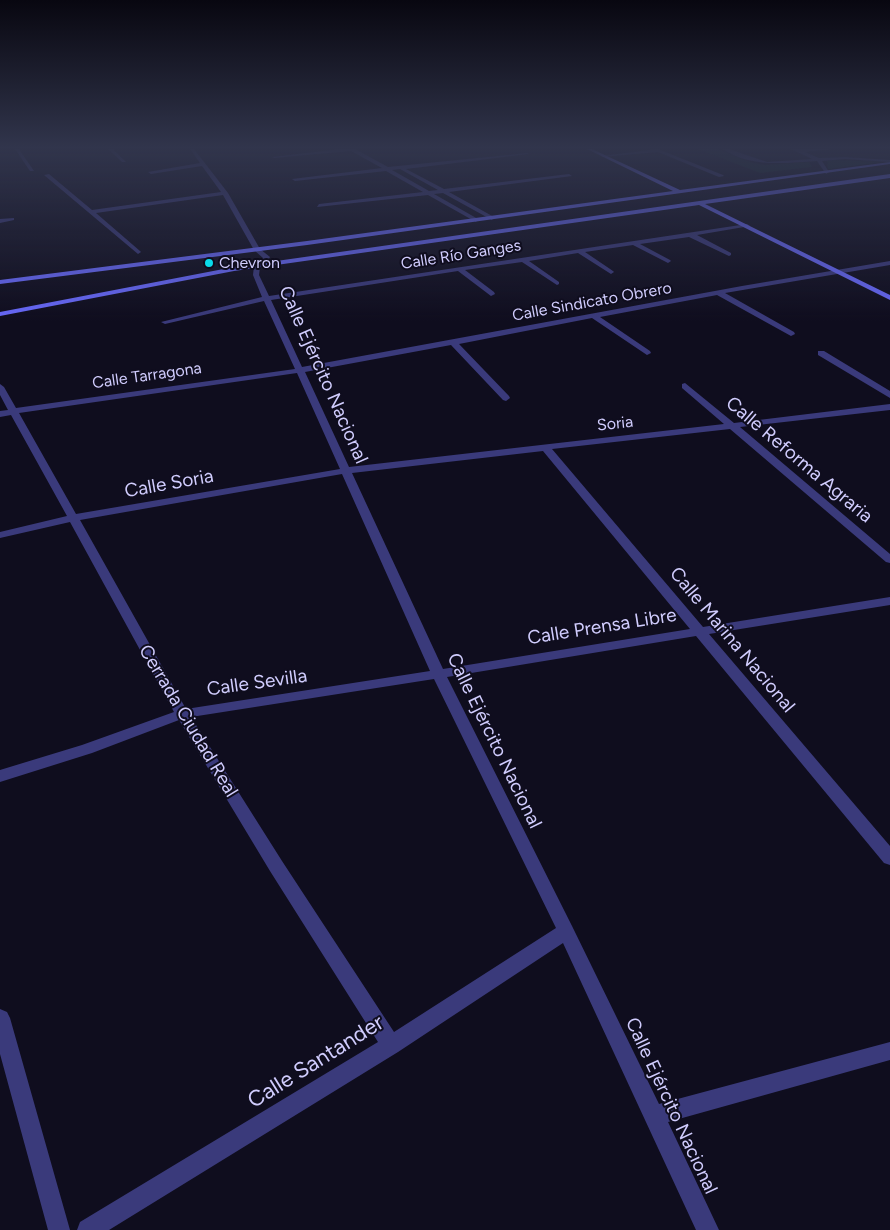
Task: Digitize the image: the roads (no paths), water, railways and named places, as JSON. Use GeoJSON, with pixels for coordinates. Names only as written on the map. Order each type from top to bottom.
{"type":"FeatureCollection","features":[{"type":"Feature","properties":{"kind":"main road"},"geometry":{"type":"LineString","coordinates":[[1,280],[257,250],[575,206]]}},
{"type":"Feature","properties":{"kind":"main road"},"geometry":{"type":"LineString","coordinates":[[0,314],[257,266],[677,206]]}},
{"type":"Feature","properties":{"kind":"main road"},"geometry":{"type":"LineString","coordinates":[[708,206],[890,298]]}},
{"type":"Feature","properties":{"kind":"street"},"geometry":{"type":"LineString","coordinates":[[86,206],[138,252]]}},
{"type":"Feature","properties":{"kind":"street"},"geometry":{"type":"LineString","coordinates":[[95,214],[144,206]]}},
{"type":"Feature","properties":{"kind":"street"},"geometry":{"type":"LineString","coordinates":[[232,206],[257,250]]}},
{"type":"Feature","properties":{"kind":"street"},"geometry":{"type":"LineString","coordinates":[[452,206],[476,220]]}},
{"type":"Feature","properties":{"kind":"street"},"geometry":{"type":"LineString","coordinates":[[471,206],[492,218]]}},
{"type":"Feature","properties":{"kind":"street"},"geometry":{"type":"LineString","coordinates":[[0,221],[12,219]]}},
{"type":"Feature","properties":{"kind":"street","name":"Calle Río Ganges"},"geometry":{"type":"LineString","coordinates":[[164,322],[267,298],[747,226]]}},
{"type":"Feature","properties":{"kind":"street"},"geometry":{"type":"LineString","coordinates":[[691,235],[730,254]]}},
{"type":"Feature","properties":{"kind":"street"},"geometry":{"type":"LineString","coordinates":[[634,243],[668,261]]}},
{"type":"Feature","properties":{"kind":"street","name":"Calle Ejército Nacional"},"geometry":{"type":"LineString","coordinates":[[257,250],[267,259],[257,266],[256,275],[344,471],[438,673],[566,931],[708,1230]]}},
{"type":"Feature","properties":{"kind":"street"},"geometry":{"type":"LineString","coordinates":[[579,251],[611,272]]}},
{"type":"Feature","properties":{"kind":"street"},"geometry":{"type":"LineString","coordinates":[[524,260],[557,283]]}},
{"type":"Feature","properties":{"kind":"street","name":"Calle Sindicato Obrero"},"geometry":{"type":"LineString","coordinates":[[299,371],[890,263]]}},
{"type":"Feature","properties":{"kind":"street"},"geometry":{"type":"LineString","coordinates":[[459,269],[491,294]]}},
{"type":"Feature","properties":{"kind":"street"},"geometry":{"type":"LineString","coordinates":[[719,293],[791,334]]}},
{"type":"Feature","properties":{"kind":"street"},"geometry":{"type":"LineString","coordinates":[[594,316],[647,354]]}},
{"type":"Feature","properties":{"kind":"street"},"geometry":{"type":"LineString","coordinates":[[452,342],[506,398]]}},
{"type":"Feature","properties":{"kind":"street"},"geometry":{"type":"LineString","coordinates":[[821,354],[890,395]]}},
{"type":"Feature","properties":{"kind":"street","name":"Calle Tarragona"},"geometry":{"type":"LineString","coordinates":[[0,414],[97,398],[299,371]]}},
{"type":"Feature","properties":{"kind":"street","name":"Calle Reforma Agraria"},"geometry":{"type":"LineString","coordinates":[[685,386],[890,560]]}},
{"type":"Feature","properties":{"kind":"street","name":"Cerrada Ciudad Real"},"geometry":{"type":"LineString","coordinates":[[0,387],[182,714],[276,866],[391,1045]]}},
{"type":"Feature","properties":{"kind":"street","name":"Soria"},"geometry":{"type":"LineString","coordinates":[[344,471],[890,407]]}},
{"type":"Feature","properties":{"kind":"street","name":"Calle Marina Nacional"},"geometry":{"type":"LineString","coordinates":[[545,447],[890,858]]}},
{"type":"Feature","properties":{"kind":"street","name":"Calle Soria"},"geometry":{"type":"LineString","coordinates":[[0,535],[73,518],[344,471]]}},
{"type":"Feature","properties":{"kind":"street","name":"Calle Prensa Libre"},"geometry":{"type":"LineString","coordinates":[[438,673],[890,601]]}},
{"type":"Feature","properties":{"kind":"street","name":"Calle Sevilla"},"geometry":{"type":"LineString","coordinates":[[0,776],[87,748],[182,714],[438,673]]}},
{"type":"Feature","properties":{"kind":"street","name":"Calle Santander"},"geometry":{"type":"LineString","coordinates":[[88,1230],[391,1045],[566,931]]}},
{"type":"Feature","properties":{"kind":"street"},"geometry":{"type":"LineString","coordinates":[[0,1018],[59,1230]]}},
{"type":"Feature","properties":{"kind":"street"},"geometry":{"type":"LineString","coordinates":[[653,1116],[890,1051]]}},
{"type":"Feature","properties":{"kind":"place","name":"Chevron"},"geometry":{"type":"Point","coordinates":[209,263]}}]}
